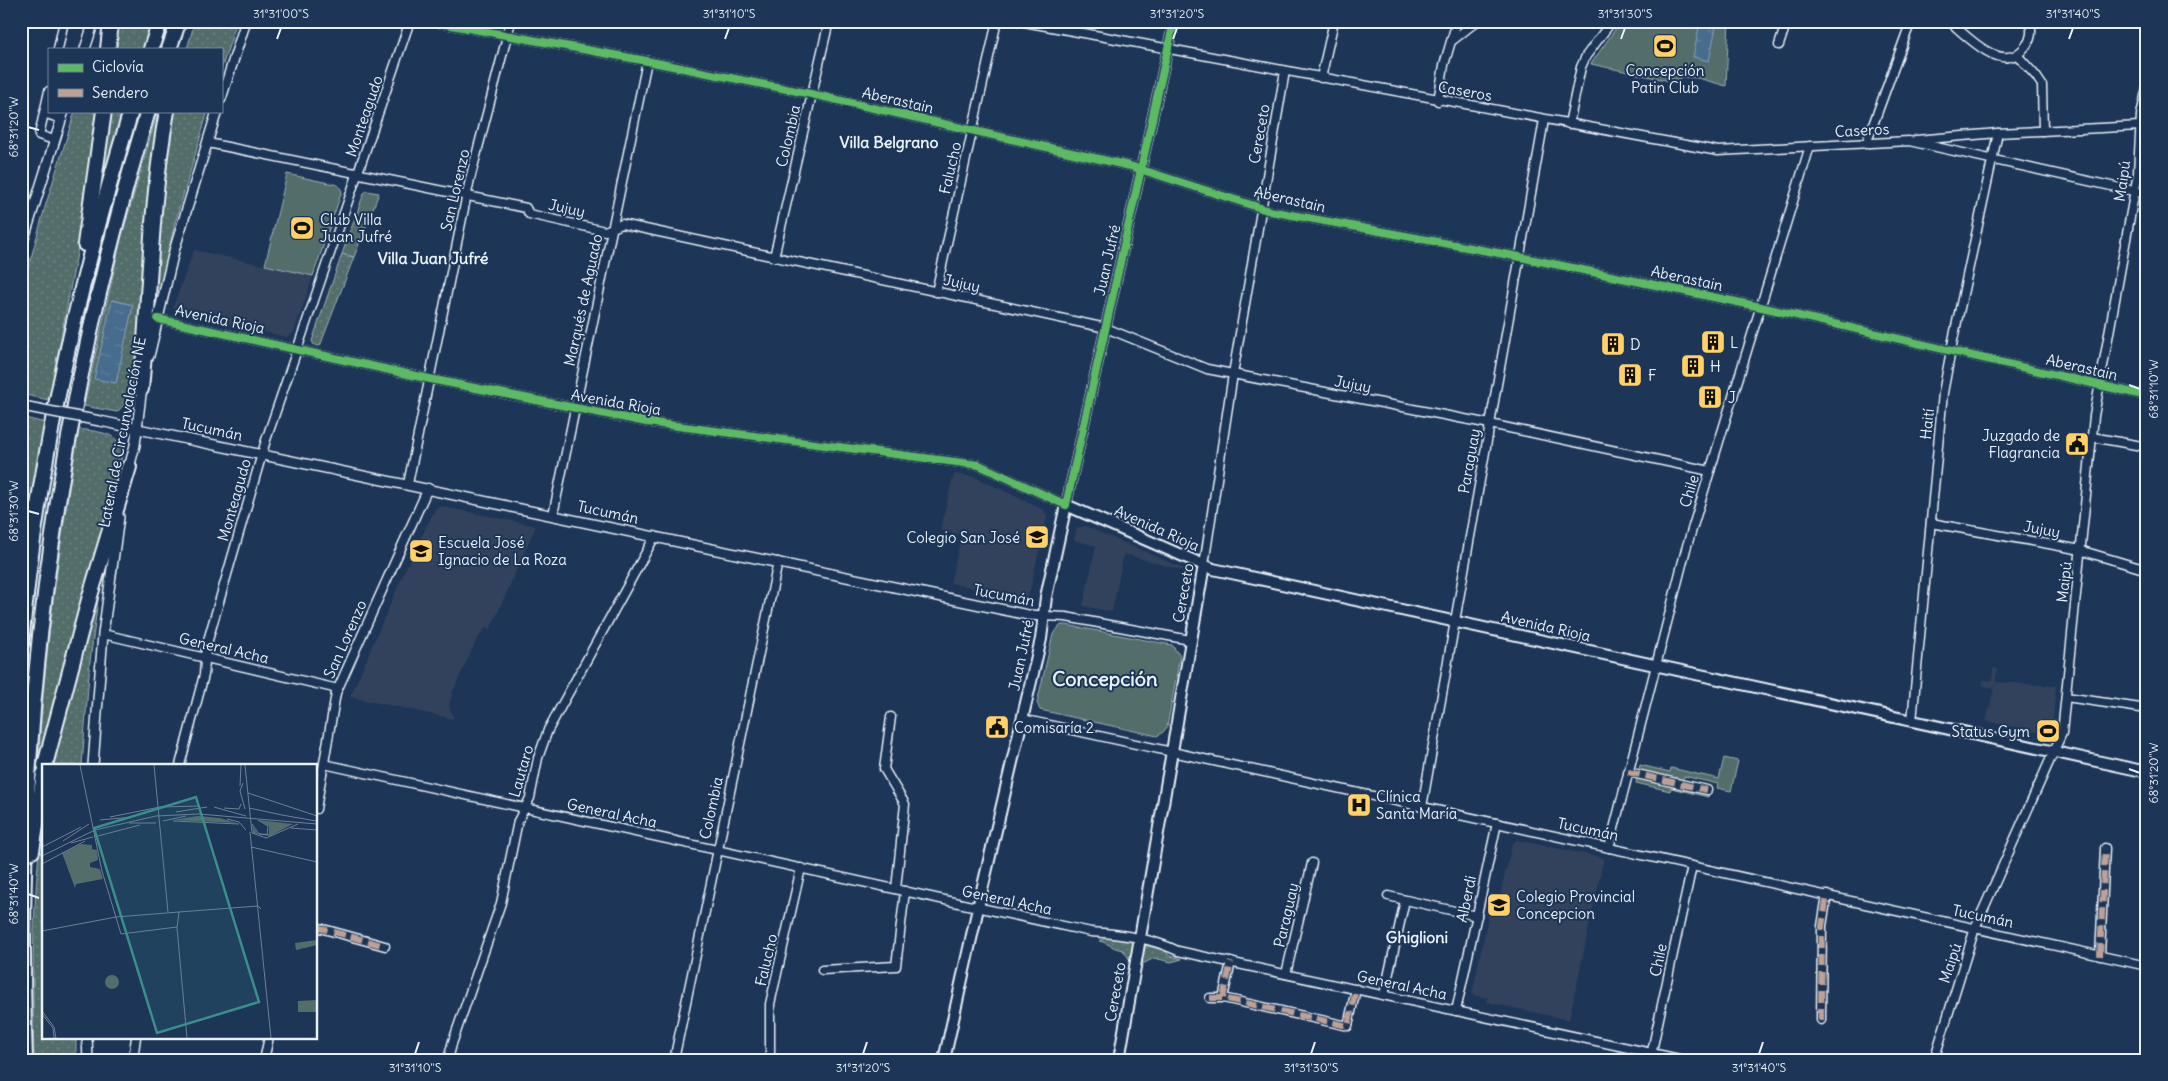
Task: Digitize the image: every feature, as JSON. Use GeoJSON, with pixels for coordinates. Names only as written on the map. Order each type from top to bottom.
{"type":"FeatureCollection","features":[{"type":"Feature","properties":{"kind":"highway"},"geometry":{"type":"LineString","coordinates":[[108,48],[111,21]]}},
{"type":"Feature","properties":{"kind":"highway"},"geometry":{"type":"LineString","coordinates":[[151,48],[160,21]]}},
{"type":"Feature","properties":{"kind":"highway"},"geometry":{"type":"LineString","coordinates":[[169,48],[178,21]]}},
{"type":"Feature","properties":{"kind":"highway"},"geometry":{"type":"LineString","coordinates":[[180,48],[186,21]]}},
{"type":"Feature","properties":{"kind":"highway"},"geometry":{"type":"LineString","coordinates":[[70,342],[104,112]]}},
{"type":"Feature","properties":{"kind":"highway"},"geometry":{"type":"LineString","coordinates":[[21,617],[45,468],[70,342],[102,210],[131,112]]}},
{"type":"Feature","properties":{"kind":"highway"},"geometry":{"type":"LineString","coordinates":[[25,1060],[22,936],[25,822],[32,701],[53,523],[75,404],[95,311],[120,208],[148,112]]}},
{"type":"Feature","properties":{"kind":"highway"},"geometry":{"type":"LineString","coordinates":[[141,389],[150,286],[155,189],[167,112]]}},
{"type":"Feature","properties":{"kind":"highway"},"geometry":{"type":"LineString","coordinates":[[46,764],[90,596],[129,467]]}},
{"type":"Feature","properties":{"kind":"highway"},"geometry":{"type":"LineString","coordinates":[[21,644],[26,590]]}},
{"type":"Feature","properties":{"kind":"highway"},"geometry":{"type":"LineString","coordinates":[[22,936],[35,826],[42,786]]}},
{"type":"Feature","properties":{"kind":"main road","name":"Avenida Rioja"},"geometry":{"type":"LineString","coordinates":[[1066,505],[1213,569],[1455,620],[1655,666],[2147,772]]}},
{"type":"Feature","properties":{"kind":"main road","name":"Juan Jufré"},"geometry":{"type":"LineString","coordinates":[[944,1060],[1041,640],[1046,597],[1066,505]]}},
{"type":"Feature","properties":{"kind":"main road","name":"Cereceto"},"geometry":{"type":"LineString","coordinates":[[1119,1060],[1204,565]]}},
{"type":"Feature","properties":{"kind":"street"},"geometry":{"type":"LineString","coordinates":[[58,48],[64,21]]}},
{"type":"Feature","properties":{"kind":"street"},"geometry":{"type":"LineString","coordinates":[[85,48],[94,21]]}},
{"type":"Feature","properties":{"kind":"street"},"geometry":{"type":"LineString","coordinates":[[222,96],[246,21]]}},
{"type":"Feature","properties":{"kind":"street","name":"Monteagudo"},"geometry":{"type":"LineString","coordinates":[[180,764],[204,675],[206,647],[262,454],[410,21]]}},
{"type":"Feature","properties":{"kind":"street","name":"Aberastain"},"geometry":{"type":"LineString","coordinates":[[429,21],[508,34],[811,94],[1141,170],[1262,209],[1520,257],[1761,307],[2147,396]]}},
{"type":"Feature","properties":{"kind":"street","name":"San Lorenzo"},"geometry":{"type":"LineString","coordinates":[[408,484],[467,196],[512,21]]}},
{"type":"Feature","properties":{"kind":"street","name":"Colombia"},"geometry":{"type":"LineString","coordinates":[[774,257],[829,21]]}},
{"type":"Feature","properties":{"kind":"street","name":"Falucho"},"geometry":{"type":"LineString","coordinates":[[936,292],[997,21]]}},
{"type":"Feature","properties":{"kind":"street","name":"Caseros"},"geometry":{"type":"LineString","coordinates":[[1019,21],[1057,25],[1167,50],[1718,151],[1866,144],[1998,133],[2141,126]]}},
{"type":"Feature","properties":{"kind":"street","name":"Juan Jufré"},"geometry":{"type":"LineString","coordinates":[[1066,505],[1174,21]]}},
{"type":"Feature","properties":{"kind":"street"},"geometry":{"type":"LineString","coordinates":[[1321,78],[1334,21]]}},
{"type":"Feature","properties":{"kind":"street"},"geometry":{"type":"LineString","coordinates":[[1438,101],[1444,66],[1457,21]]}},
{"type":"Feature","properties":{"kind":"street"},"geometry":{"type":"LineString","coordinates":[[1453,40],[1477,21]]}},
{"type":"Feature","properties":{"kind":"street"},"geometry":{"type":"LineString","coordinates":[[1569,124],[1582,64],[1612,21]]}},
{"type":"Feature","properties":{"kind":"street"},"geometry":{"type":"LineString","coordinates":[[1779,45],[1787,21]]}},
{"type":"Feature","properties":{"kind":"street"},"geometry":{"type":"LineString","coordinates":[[1866,144],[1911,21]]}},
{"type":"Feature","properties":{"kind":"street"},"geometry":{"type":"LineString","coordinates":[[1949,21],[1987,52],[2005,58],[2017,55],[2030,39],[2032,30],[2030,21]]}},
{"type":"Feature","properties":{"kind":"street"},"geometry":{"type":"LineString","coordinates":[[2017,55],[2042,85],[2043,131]]}},
{"type":"Feature","properties":{"kind":"street","name":"Marqués de Aguado"},"geometry":{"type":"LineString","coordinates":[[553,515],[647,61]]}},
{"type":"Feature","properties":{"kind":"street","name":"Cereceto"},"geometry":{"type":"LineString","coordinates":[[1204,565],[1233,374],[1285,72]]}},
{"type":"Feature","properties":{"kind":"street","name":"Maipú"},"geometry":{"type":"LineString","coordinates":[[1934,1060],[1975,928],[2062,733],[2092,437],[2135,192],[2141,126],[2147,87]]}},
{"type":"Feature","properties":{"kind":"street"},"geometry":{"type":"LineString","coordinates":[[48,95],[39,135],[54,140]]}},
{"type":"Feature","properties":{"kind":"street","name":"Lateral de Circunvalación NE"},"geometry":{"type":"LineString","coordinates":[[93,764],[104,634],[114,554],[141,389],[176,243],[217,112]]}},
{"type":"Feature","properties":{"kind":"street"},"geometry":{"type":"LineString","coordinates":[[21,248],[63,115],[44,113]]}},
{"type":"Feature","properties":{"kind":"street","name":"Paraguay"},"geometry":{"type":"LineString","coordinates":[[1422,807],[1544,120]]}},
{"type":"Feature","properties":{"kind":"street","name":"Haití"},"geometry":{"type":"LineString","coordinates":[[1912,721],[1944,393],[1951,351],[1998,133]]}},
{"type":"Feature","properties":{"kind":"street","name":"Caseros"},"geometry":{"type":"LineString","coordinates":[[1909,141],[2147,194]]}},
{"type":"Feature","properties":{"kind":"street","name":"Jujuy"},"geometry":{"type":"LineString","coordinates":[[208,143],[526,208],[529,214],[605,231],[622,224],[1106,328],[1208,369],[1490,424],[1710,471]]}},
{"type":"Feature","properties":{"kind":"street","name":"Chile"},"geometry":{"type":"LineString","coordinates":[[1609,848],[1686,549],[1810,146]]}},
{"type":"Feature","properties":{"kind":"street","name":"Avenida Rioja"},"geometry":{"type":"LineString","coordinates":[[158,319],[430,379],[646,422],[979,465],[1066,505]]}},
{"type":"Feature","properties":{"kind":"street","name":"Tucumán"},"geometry":{"type":"LineString","coordinates":[[25,406],[428,488],[1028,615],[1066,617],[1190,640]]}},
{"type":"Feature","properties":{"kind":"street"},"geometry":{"type":"LineString","coordinates":[[2092,437],[2147,447]]}},
{"type":"Feature","properties":{"kind":"street","name":"San Lorenzo"},"geometry":{"type":"LineString","coordinates":[[318,798],[338,689],[428,488]]}},
{"type":"Feature","properties":{"kind":"street","name":"Jujuy"},"geometry":{"type":"LineString","coordinates":[[1931,523],[2081,550],[2147,570]]}},
{"type":"Feature","properties":{"kind":"street","name":"Lautaro"},"geometry":{"type":"LineString","coordinates":[[448,1060],[501,903],[518,821],[530,798],[538,758],[548,730],[655,536]]}},
{"type":"Feature","properties":{"kind":"street","name":"Colombia"},"geometry":{"type":"LineString","coordinates":[[674,1060],[716,850],[778,562]]}},
{"type":"Feature","properties":{"kind":"street","name":"General Acha"},"geometry":{"type":"LineString","coordinates":[[104,634],[338,689]]}},
{"type":"Feature","properties":{"kind":"street"},"geometry":{"type":"LineString","coordinates":[[2066,697],[2147,709]]}},
{"type":"Feature","properties":{"kind":"street"},"geometry":{"type":"LineString","coordinates":[[891,717],[884,769],[905,804],[896,889]]}},
{"type":"Feature","properties":{"kind":"street","name":"Tucumán"},"geometry":{"type":"LineString","coordinates":[[1022,719],[2147,966]]}},
{"type":"Feature","properties":{"kind":"street","name":"General Acha"},"geometry":{"type":"LineString","coordinates":[[324,764],[1091,932],[1158,941],[1178,951],[1384,995],[1651,1056],[1684,1060]]}},
{"type":"Feature","properties":{"kind":"street"},"geometry":{"type":"LineString","coordinates":[[1628,772],[1707,790]]}},
{"type":"Feature","properties":{"kind":"street","name":"Alberdi"},"geometry":{"type":"LineString","coordinates":[[1456,1011],[1497,823]]}},
{"type":"Feature","properties":{"kind":"street"},"geometry":{"type":"LineString","coordinates":[[2100,956],[2106,848]]}},
{"type":"Feature","properties":{"kind":"street","name":"Paraguay"},"geometry":{"type":"LineString","coordinates":[[1286,974],[1312,862]]}},
{"type":"Feature","properties":{"kind":"street","name":"Chile"},"geometry":{"type":"LineString","coordinates":[[1651,1056],[1692,866]]}},
{"type":"Feature","properties":{"kind":"street","name":"Falucho"},"geometry":{"type":"LineString","coordinates":[[770,1060],[770,1004],[801,868]]}},
{"type":"Feature","properties":{"kind":"street"},"geometry":{"type":"LineString","coordinates":[[822,970],[896,966],[906,892]]}},
{"type":"Feature","properties":{"kind":"street"},"geometry":{"type":"LineString","coordinates":[[1388,896],[1477,916]]}},
{"type":"Feature","properties":{"kind":"street"},"geometry":{"type":"LineString","coordinates":[[1821,1020],[1822,934],[1826,896]]}},
{"type":"Feature","properties":{"kind":"street"},"geometry":{"type":"LineString","coordinates":[[1384,995],[1405,900]]}},
{"type":"Feature","properties":{"kind":"street"},"geometry":{"type":"LineString","coordinates":[[318,928],[385,946]]}},
{"type":"Feature","properties":{"kind":"street"},"geometry":{"type":"LineString","coordinates":[[1223,998],[1231,962]]}},
{"type":"Feature","properties":{"kind":"street"},"geometry":{"type":"LineString","coordinates":[[1210,998],[1223,998],[1348,1026],[1356,989]]}},
{"type":"Feature","properties":{"kind":"street"},"geometry":{"type":"LineString","coordinates":[[87,1038],[88,1060]]}},
{"type":"Feature","properties":{"kind":"street"},"geometry":{"type":"LineString","coordinates":[[133,1060],[136,1038]]}},
{"type":"Feature","properties":{"kind":"street"},"geometry":{"type":"LineString","coordinates":[[264,1060],[269,1038]]}},
{"type":"Feature","properties":{"kind":"shaded area"},"geometry":{"type":"Polygon","coordinates":[[[194,250],[313,276],[294,333],[286,337],[176,311],[173,307],[194,250]]]}},
{"type":"Feature","properties":{"kind":"shaded area"},"geometry":{"type":"Polygon","coordinates":[[[954,474],[975,477],[1044,510],[1047,517],[1029,594],[1022,598],[950,583],[962,535],[940,530],[954,474]]]}},
{"type":"Feature","properties":{"kind":"shaded area"},"geometry":{"type":"Polygon","coordinates":[[[440,506],[536,526],[490,630],[486,628],[477,639],[453,691],[449,706],[454,719],[350,697],[405,570],[435,509],[440,506]]]}},
{"type":"Feature","properties":{"kind":"shaded area"},"geometry":{"type":"Polygon","coordinates":[[[1085,526],[1188,572],[1124,554],[1112,612],[1083,606],[1096,546],[1074,540],[1077,528],[1085,526]]]}},
{"type":"Feature","properties":{"kind":"shaded area"},"geometry":{"type":"Polygon","coordinates":[[[1993,668],[1997,669],[1996,682],[2056,686],[2052,729],[2045,734],[1986,721],[1994,689],[1982,685],[1983,680],[1992,681],[1993,668]]]}},
{"type":"Feature","properties":{"kind":"shaded area"},"geometry":{"type":"Polygon","coordinates":[[[1517,840],[1604,858],[1569,1020],[1487,1002],[1488,998],[1472,995],[1491,902],[1498,903],[1512,844],[1517,840]]]}},
{"type":"Feature","properties":{"kind":"green space"},"geometry":{"type":"Polygon","coordinates":[[[114,21],[152,21],[143,48],[112,48],[114,21]]]}},
{"type":"Feature","properties":{"kind":"green space"},"geometry":{"type":"Polygon","coordinates":[[[195,21],[237,21],[222,67],[222,48],[187,48],[195,21]]]}},
{"type":"Feature","properties":{"kind":"green space","name":"Concepción Patin Club"},"geometry":{"type":"Polygon","coordinates":[[[1621,21],[1729,21],[1726,86],[1698,78],[1681,77],[1679,79],[1670,79],[1670,81],[1591,64],[1621,21]]]}},
{"type":"Feature","properties":{"kind":"green space"},"geometry":{"type":"Polygon","coordinates":[[[75,112],[98,112],[86,206],[49,400],[21,394],[21,308],[28,269],[75,112]]]}},
{"type":"Feature","properties":{"kind":"green space"},"geometry":{"type":"Polygon","coordinates":[[[108,112],[122,112],[99,193],[108,112]]]}},
{"type":"Feature","properties":{"kind":"green space"},"geometry":{"type":"Polygon","coordinates":[[[158,112],[162,112],[136,381],[131,403],[127,402],[117,412],[84,406],[121,239],[158,112]],[[112,300],[115,383],[133,305],[112,300]]]}},
{"type":"Feature","properties":{"kind":"green space"},"geometry":{"type":"Polygon","coordinates":[[[173,112],[208,112],[175,223],[158,296],[155,298],[162,186],[173,112]]]}},
{"type":"Feature","properties":{"kind":"green space","name":"Club Villa Juan Jufré"},"geometry":{"type":"Polygon","coordinates":[[[287,174],[338,185],[342,191],[313,276],[265,265],[287,174]]]}},
{"type":"Feature","properties":{"kind":"green space"},"geometry":{"type":"Polygon","coordinates":[[[367,191],[379,193],[354,257],[342,254],[364,193],[367,191]]]}},
{"type":"Feature","properties":{"kind":"green space"},"geometry":{"type":"Polygon","coordinates":[[[342,254],[354,257],[320,346],[314,345],[312,341],[342,254]]]}},
{"type":"Feature","properties":{"kind":"green space"},"geometry":{"type":"Polygon","coordinates":[[[21,417],[45,423],[21,553],[21,417]]]}},
{"type":"Feature","properties":{"kind":"green space"},"geometry":{"type":"Polygon","coordinates":[[[79,429],[112,436],[117,440],[123,452],[38,767],[44,682],[54,597],[79,429]]]}},
{"type":"Feature","properties":{"kind":"green space"},"geometry":{"type":"Polygon","coordinates":[[[101,577],[90,661],[82,764],[53,764],[101,577]]]}},
{"type":"Feature","properties":{"kind":"green space"},"geometry":{"type":"Polygon","coordinates":[[[1061,625],[1172,645],[1180,656],[1167,727],[1163,732],[1157,736],[1040,710],[1037,703],[1053,634],[1061,625]]]}},
{"type":"Feature","properties":{"kind":"green space"},"geometry":{"type":"Polygon","coordinates":[[[1724,758],[1738,761],[1731,791],[1717,788],[1718,784],[1684,776],[1683,781],[1639,771],[1640,765],[1670,772],[1671,768],[1719,779],[1724,758]]]}},
{"type":"Feature","properties":{"kind":"green space"},"geometry":{"type":"Polygon","coordinates":[[[1637,778],[1709,795],[1708,797],[1671,788],[1670,791],[1636,783],[1637,778]]]}},
{"type":"Feature","properties":{"kind":"green space"},"geometry":{"type":"Polygon","coordinates":[[[42,828],[42,1038],[76,1038],[76,1060],[34,1060],[34,936],[42,828]]]}},
{"type":"Feature","properties":{"kind":"green space"},"geometry":{"type":"Polygon","coordinates":[[[1111,936],[1132,941],[1133,946],[1130,960],[1123,950],[1099,941],[1111,936]]]}},
{"type":"Feature","properties":{"kind":"green space"},"geometry":{"type":"Polygon","coordinates":[[[1146,943],[1162,948],[1170,956],[1182,959],[1171,962],[1154,958],[1141,965],[1146,943]]]}},
{"type":"Feature","properties":{"kind":"water"},"geometry":{"type":"Polygon","coordinates":[[[1700,23],[1716,27],[1709,61],[1693,57],[1700,23]]]}},
{"type":"Feature","properties":{"kind":"water"},"geometry":{"type":"Polygon","coordinates":[[[112,300],[133,305],[116,383],[94,379],[112,300]]]}},
{"type":"Feature","properties":{"kind":"marked path"},"geometry":{"type":"LineString","coordinates":[[1628,772],[1707,790]]}},
{"type":"Feature","properties":{"kind":"marked path"},"geometry":{"type":"LineString","coordinates":[[2100,956],[2105,848]]}},
{"type":"Feature","properties":{"kind":"marked path"},"geometry":{"type":"LineString","coordinates":[[1821,1020],[1822,926],[1827,895]]}},
{"type":"Feature","properties":{"kind":"marked path"},"geometry":{"type":"LineString","coordinates":[[318,928],[385,946]]}},
{"type":"Feature","properties":{"kind":"marked path"},"geometry":{"type":"LineString","coordinates":[[1223,998],[1231,962]]}},
{"type":"Feature","properties":{"kind":"marked path"},"geometry":{"type":"LineString","coordinates":[[1210,998],[1223,998],[1348,1026],[1356,989]]}},
{"type":"Feature","properties":{"kind":"cycle path"},"geometry":{"type":"LineString","coordinates":[[429,21],[647,61],[811,94],[1130,166],[1270,211],[1520,257],[1761,307],[2147,396]]}},
{"type":"Feature","properties":{"kind":"cycle path"},"geometry":{"type":"LineString","coordinates":[[158,319],[430,379],[646,422],[979,465],[1066,505],[1174,21]]}},
{"type":"Feature","properties":{"kind":"place","name":"Concepción Patin Club"},"geometry":{"type":"Point","coordinates":[1665,46]}},
{"type":"Feature","properties":{"kind":"place","name":"Club Villa Juan Jufré"},"geometry":{"type":"Point","coordinates":[302,228]}},
{"type":"Feature","properties":{"kind":"place","name":"L"},"geometry":{"type":"Point","coordinates":[1713,342]}},
{"type":"Feature","properties":{"kind":"place","name":"D"},"geometry":{"type":"Point","coordinates":[1613,344]}},
{"type":"Feature","properties":{"kind":"place","name":"H"},"geometry":{"type":"Point","coordinates":[1693,366]}},
{"type":"Feature","properties":{"kind":"place","name":"F"},"geometry":{"type":"Point","coordinates":[1630,375]}},
{"type":"Feature","properties":{"kind":"place","name":"J"},"geometry":{"type":"Point","coordinates":[1710,397]}},
{"type":"Feature","properties":{"kind":"place","name":"Juzgado de Flagrancia"},"geometry":{"type":"Point","coordinates":[2077,444]}},
{"type":"Feature","properties":{"kind":"place","name":"Colegio San José"},"geometry":{"type":"Point","coordinates":[1037,537]}},
{"type":"Feature","properties":{"kind":"place","name":"Escuela José Ignacio de La Roza"},"geometry":{"type":"Point","coordinates":[421,551]}},
{"type":"Feature","properties":{"kind":"place","name":"Comisaría 2"},"geometry":{"type":"Point","coordinates":[997,727]}},
{"type":"Feature","properties":{"kind":"place","name":"Status Gym"},"geometry":{"type":"Point","coordinates":[2048,731]}},
{"type":"Feature","properties":{"kind":"place","name":"Clínica Santa María"},"geometry":{"type":"Point","coordinates":[1359,805]}},
{"type":"Feature","properties":{"kind":"place","name":"Colegio Provincial Concepcion"},"geometry":{"type":"Point","coordinates":[1499,905]}},
{"type":"Feature","properties":{"kind":"district","name":"Villa Belgrano"},"geometry":{"type":"Point","coordinates":[889,142]}},
{"type":"Feature","properties":{"kind":"district","name":"Villa Juan Jufré"},"geometry":{"type":"Point","coordinates":[433,258]}},
{"type":"Feature","properties":{"kind":"district","name":"Concepción"},"geometry":{"type":"Point","coordinates":[1105,678]}},
{"type":"Feature","properties":{"kind":"district","name":"Ghiglioni"},"geometry":{"type":"Point","coordinates":[1417,937]}}]}
